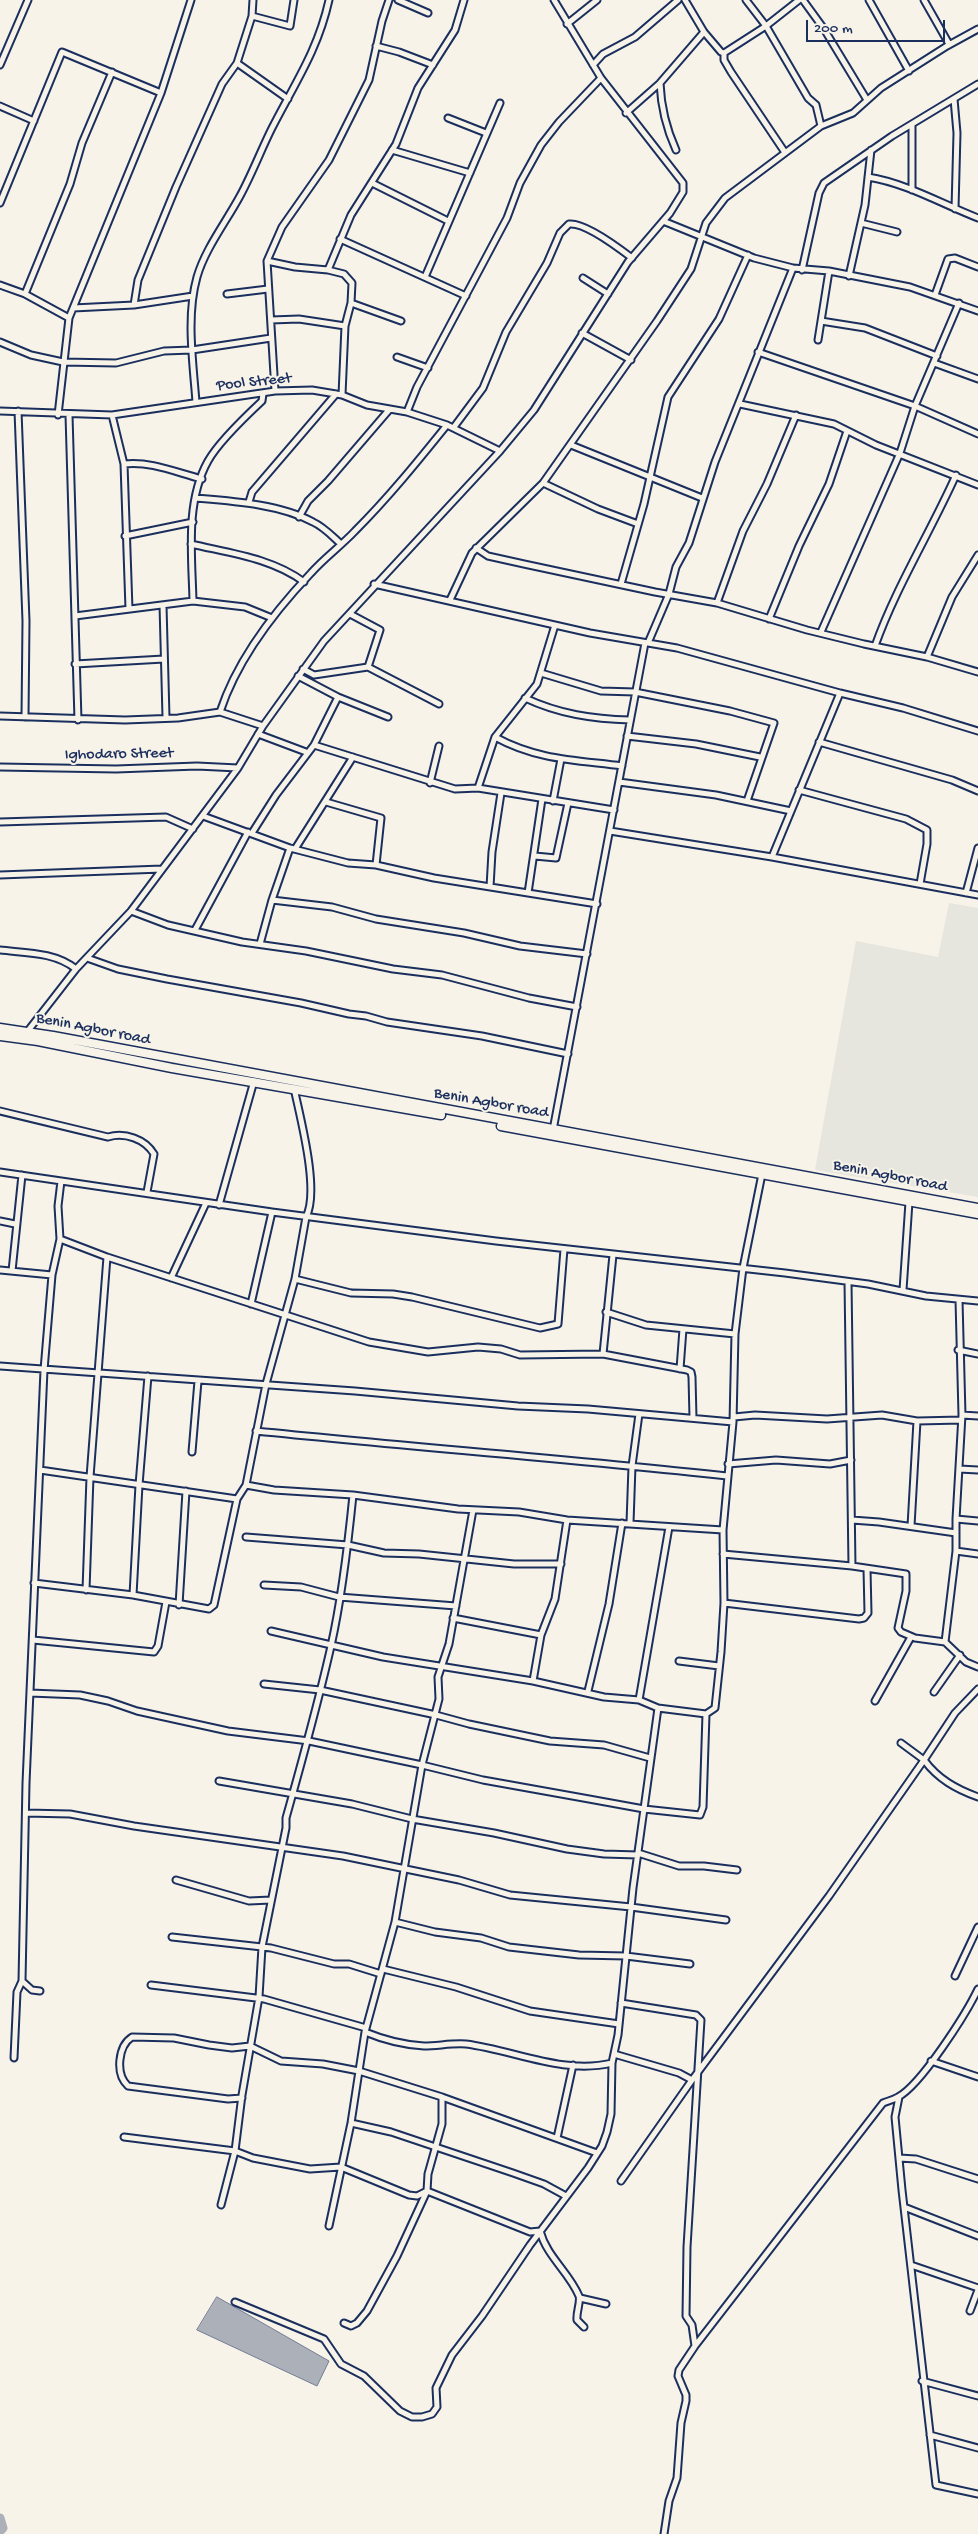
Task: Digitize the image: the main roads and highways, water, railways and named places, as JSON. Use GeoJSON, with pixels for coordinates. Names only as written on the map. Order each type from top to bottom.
{"type":"FeatureCollection","features":[{"type":"Feature","properties":{"kind":"highway","name":"Benin Agbor road"},"geometry":{"type":"LineString","coordinates":[[0,1028],[978,1208]]}},
{"type":"Feature","properties":{"kind":"highway","name":"Benin Agbor road"},"geometry":{"type":"LineString","coordinates":[[0,1036],[38,1041],[172,1068],[294,1088],[978,1214]]}},
{"type":"Feature","properties":{"kind":"highway"},"geometry":{"type":"LineString","coordinates":[[172,1068],[174,1059]]}},
{"type":"Feature","properties":{"kind":"waterway"},"geometry":{"type":"LineString","coordinates":[[0,2518],[3,2528],[0,2531]]}}]}
